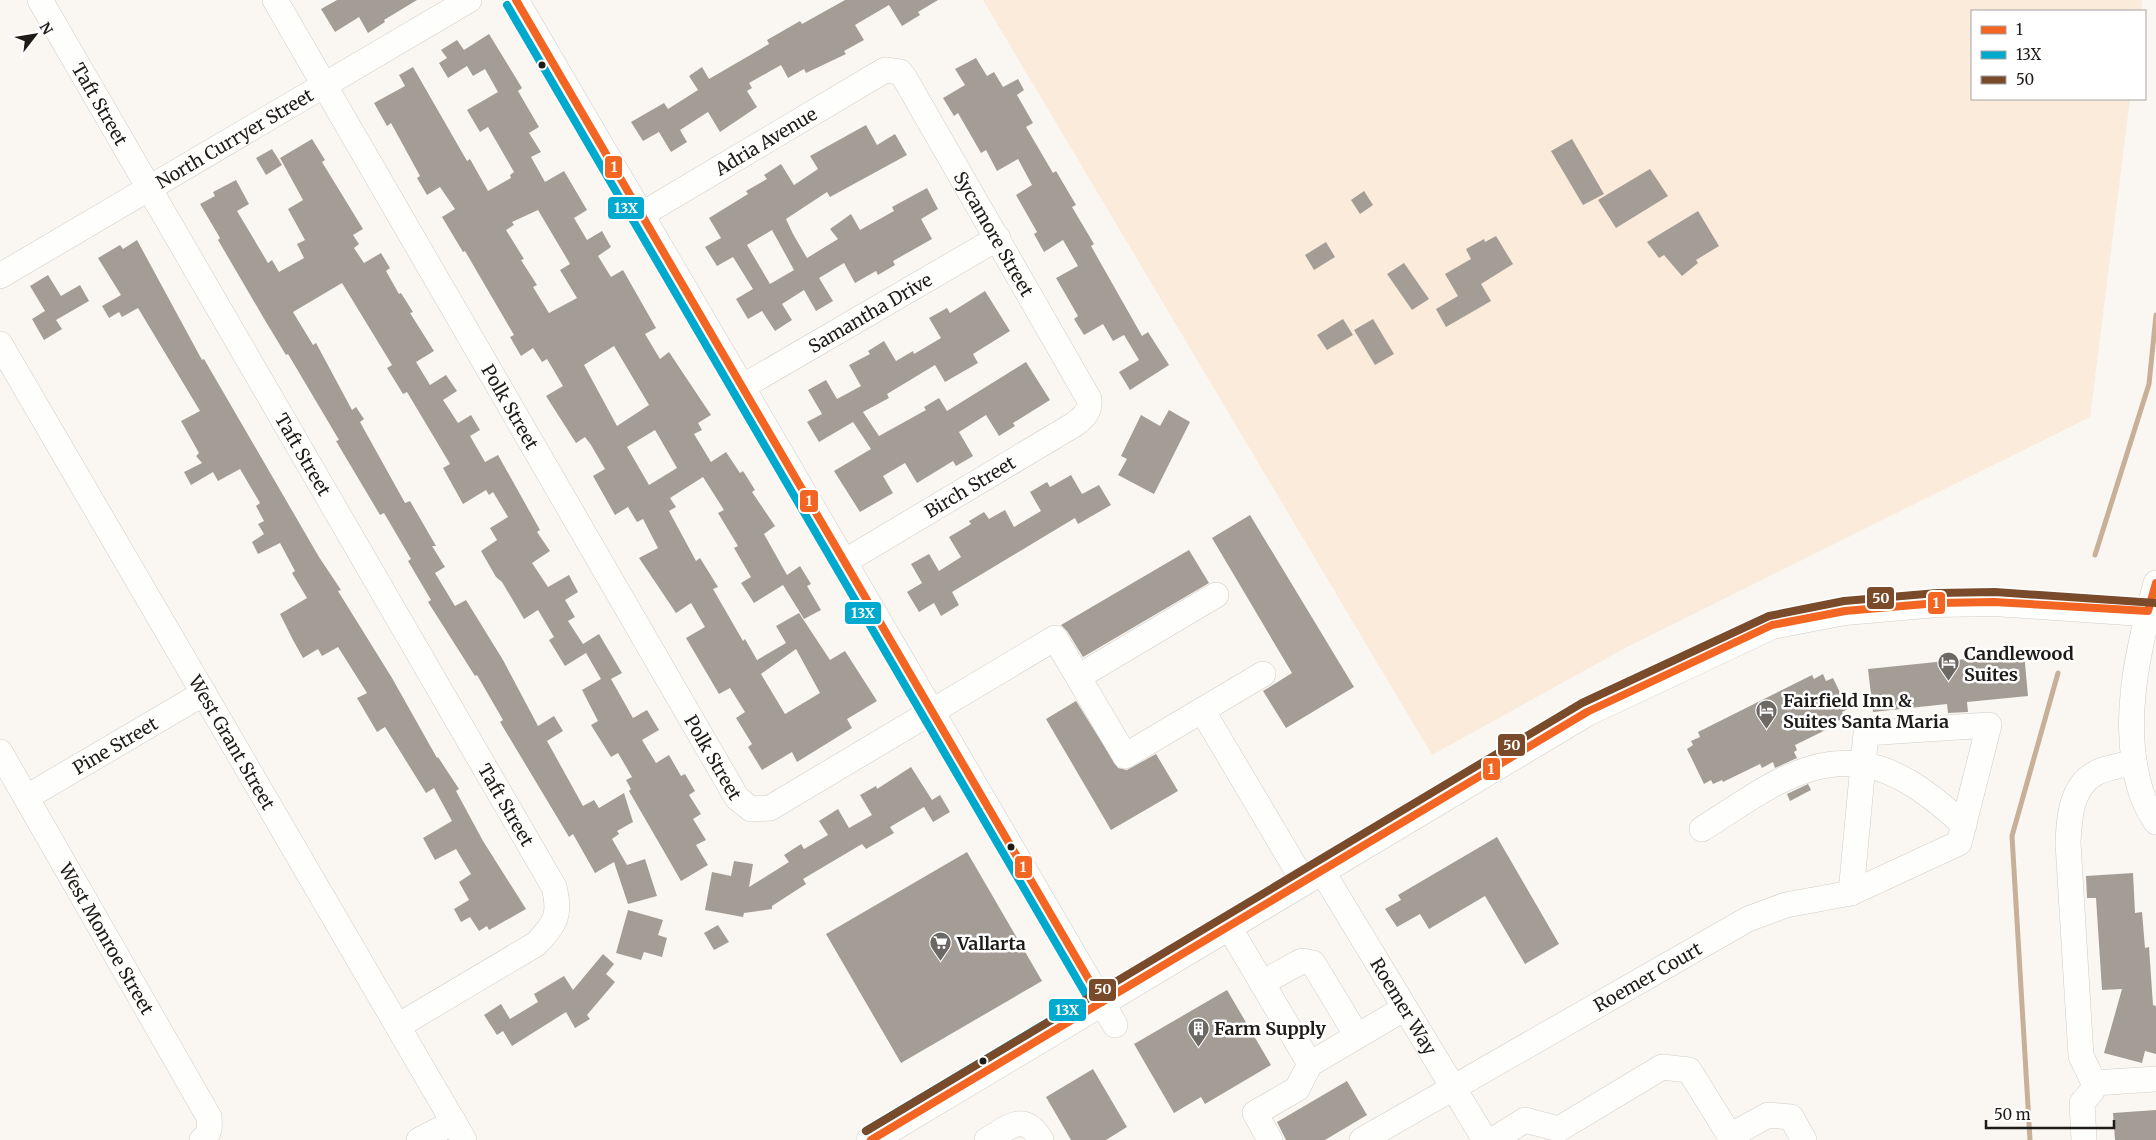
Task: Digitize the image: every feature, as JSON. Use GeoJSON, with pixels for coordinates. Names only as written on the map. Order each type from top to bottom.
{"type":"FeatureCollection","features":[{"type":"Feature","properties":{"kind":"main road"},"geometry":{"type":"LineString","coordinates":[[870,1140],[1108,1013],[1228,927],[1587,712],[1772,625],[1845,611],[1936,603],[1994,602],[2152,612]]}},
{"type":"Feature","properties":{"kind":"street","name":"Taft Street"},"geometry":{"type":"LineString","coordinates":[[40,0],[554,887],[558,912],[552,927],[536,944],[398,1026]]}},
{"type":"Feature","properties":{"kind":"street","name":"Polk Street"},"geometry":{"type":"LineString","coordinates":[[275,0],[737,798],[751,809],[770,808],[931,712]]}},
{"type":"Feature","properties":{"kind":"street","name":"North Curryer Street"},"geometry":{"type":"LineString","coordinates":[[0,276],[469,0]]}},
{"type":"Feature","properties":{"kind":"street"},"geometry":{"type":"LineString","coordinates":[[516,0],[1108,1013]]}},
{"type":"Feature","properties":{"kind":"street","name":"Adria Avenue"},"geometry":{"type":"LineString","coordinates":[[642,215],[868,80],[890,69]]}},
{"type":"Feature","properties":{"kind":"street","name":"Sycamore Street"},"geometry":{"type":"LineString","coordinates":[[890,69],[900,72],[904,77],[1089,398],[1090,406]]}},
{"type":"Feature","properties":{"kind":"street","name":"Samantha Drive"},"geometry":{"type":"LineString","coordinates":[[742,388],[998,238]]}},
{"type":"Feature","properties":{"kind":"street","name":"West Grant Street"},"geometry":{"type":"LineString","coordinates":[[0,344],[459,1131]]}},
{"type":"Feature","properties":{"kind":"street","name":"Birch Street"},"geometry":{"type":"LineString","coordinates":[[844,562],[1075,424],[1087,414],[1090,406]]}},
{"type":"Feature","properties":{"kind":"street"},"geometry":{"type":"LineString","coordinates":[[2156,583],[2152,612],[2135,677],[2131,722],[2134,762],[2143,796],[2156,822]]}},
{"type":"Feature","properties":{"kind":"street"},"geometry":{"type":"LineString","coordinates":[[1078,676],[1216,595]]}},
{"type":"Feature","properties":{"kind":"street"},"geometry":{"type":"LineString","coordinates":[[931,712],[1056,638],[1125,756],[1263,674]]}},
{"type":"Feature","properties":{"kind":"street","name":"Pine Street"},"geometry":{"type":"LineString","coordinates":[[27,797],[204,693]]}},
{"type":"Feature","properties":{"kind":"street","name":"Roemer Way"},"geometry":{"type":"LineString","coordinates":[[1202,710],[1313,876],[1405,1008],[1485,1140]]}},
{"type":"Feature","properties":{"kind":"street"},"geometry":{"type":"LineString","coordinates":[[1702,829],[1776,783],[1802,772],[1834,764],[1864,764],[1889,770],[1918,787],[1964,826],[1989,725],[1866,733],[1864,764],[1851,893]]}},
{"type":"Feature","properties":{"kind":"street","name":"West Monroe Street"},"geometry":{"type":"LineString","coordinates":[[0,752],[209,1117],[206,1133]]}},
{"type":"Feature","properties":{"kind":"street"},"geometry":{"type":"LineString","coordinates":[[2084,1140],[2082,1103],[2092,1091],[2094,1082],[2081,1056],[2068,843],[2069,821],[2076,791],[2095,773],[2134,762]]}},
{"type":"Feature","properties":{"kind":"street","name":"Roemer Court"},"geometry":{"type":"LineString","coordinates":[[1362,1140],[1748,919],[1786,905],[1851,893],[1960,843],[1964,826]]}},
{"type":"Feature","properties":{"kind":"street"},"geometry":{"type":"LineString","coordinates":[[1228,927],[1310,1064]]}},
{"type":"Feature","properties":{"kind":"street"},"geometry":{"type":"LineString","coordinates":[[1262,983],[1302,961],[1313,964],[1357,1036]]}},
{"type":"Feature","properties":{"kind":"street"},"geometry":{"type":"LineString","coordinates":[[1270,1140],[1255,1114],[1297,1089],[1310,1064],[1405,1008]]}},
{"type":"Feature","properties":{"kind":"street"},"geometry":{"type":"LineString","coordinates":[[1493,1140],[1525,1120],[1559,1129],[1662,1067],[1689,1070],[1730,1138],[1768,1114],[1791,1118],[1804,1140]]}},
{"type":"Feature","properties":{"kind":"street"},"geometry":{"type":"LineString","coordinates":[[2094,1082],[2156,1079]]}},
{"type":"Feature","properties":{"kind":"street"},"geometry":{"type":"LineString","coordinates":[[988,1140],[1010,1126],[1024,1123],[1031,1126],[1041,1140]]}},
{"type":"Feature","properties":{"kind":"street"},"geometry":{"type":"LineString","coordinates":[[419,1140],[459,1131]]}},
{"type":"Feature","properties":{"kind":"shaded area"},"geometry":{"type":"Polygon","coordinates":[[[983,0],[2142,0],[2141,10],[1971,10],[1971,100],[2130,100],[2090,417],[1627,647],[1432,755],[983,0]]]}},
{"type":"Feature","properties":{"kind":"building"},"geometry":{"type":"Polygon","coordinates":[[[337,0],[417,0],[384,20],[385,22],[368,33],[359,17],[335,32],[321,9],[337,0]]]}},
{"type":"Feature","properties":{"kind":"building"},"geometry":{"type":"Polygon","coordinates":[[[845,0],[938,0],[918,12],[920,15],[902,26],[889,5],[855,25],[864,40],[844,51],[846,54],[806,73],[804,69],[788,78],[781,65],[749,83],[752,88],[747,91],[757,107],[720,132],[708,112],[680,130],[687,142],[671,152],[659,132],[643,141],[631,122],[664,103],[668,109],[698,90],[689,76],[702,67],[709,79],[769,44],[767,40],[800,21],[802,24],[845,0]]]}},
{"type":"Feature","properties":{"kind":"building"},"geometry":{"type":"Polygon","coordinates":[[[489,34],[522,88],[518,91],[539,127],[529,133],[541,152],[531,157],[545,182],[564,171],[587,210],[574,218],[587,240],[602,231],[611,247],[598,256],[611,277],[623,270],[656,328],[645,334],[660,359],[669,352],[711,415],[698,423],[702,430],[694,434],[711,462],[726,452],[740,473],[743,471],[755,490],[752,492],[775,526],[764,534],[787,575],[800,566],[811,584],[807,586],[821,610],[804,619],[783,585],[754,603],[741,583],[751,577],[734,548],[738,546],[718,513],[724,510],[703,477],[670,498],[676,507],[669,511],[696,561],[700,558],[718,587],[713,589],[743,641],[745,639],[757,660],[786,643],[776,626],[799,613],[830,660],[845,651],[877,701],[847,719],[852,728],[797,762],[792,752],[762,770],[748,747],[752,744],[736,718],[745,712],[730,688],[719,694],[686,638],[705,627],[691,603],[676,613],[639,558],[658,548],[643,519],[637,522],[628,507],[615,515],[593,476],[605,469],[585,437],[576,443],[546,396],[563,386],[547,359],[542,362],[533,348],[521,356],[510,337],[514,335],[465,251],[463,252],[442,217],[455,209],[440,187],[427,195],[417,178],[420,176],[391,123],[387,126],[374,103],[405,86],[399,75],[413,67],[467,161],[470,159],[488,191],[511,178],[510,175],[514,172],[488,127],[480,132],[467,110],[498,92],[485,69],[473,76],[467,66],[448,78],[439,63],[447,58],[441,50],[457,40],[464,50],[489,34]],[[538,210],[512,222],[514,225],[506,230],[524,259],[521,260],[537,285],[533,287],[549,313],[577,298],[560,270],[570,264],[538,210]],[[614,346],[584,365],[617,426],[649,405],[614,346]],[[655,430],[627,447],[649,485],[677,468],[655,430]],[[796,649],[761,674],[785,714],[820,693],[796,649]]]}},
{"type":"Feature","properties":{"kind":"building"},"geometry":{"type":"Polygon","coordinates":[[[976,58],[987,76],[994,72],[1003,87],[1018,79],[1024,90],[1017,95],[1033,123],[1026,127],[1053,173],[1056,171],[1076,205],[1072,207],[1094,244],[1091,246],[1142,336],[1148,332],[1169,365],[1130,390],[1119,372],[1139,360],[1124,335],[1113,341],[1103,324],[1084,335],[1074,319],[1078,316],[1056,278],[1078,266],[1063,240],[1044,252],[1034,234],[1037,232],[1016,195],[1032,185],[1018,159],[997,171],[986,150],[981,153],[958,113],[954,116],[943,98],[965,85],[955,69],[976,58]]]}},
{"type":"Feature","properties":{"kind":"building"},"geometry":{"type":"Polygon","coordinates":[[[866,125],[877,145],[895,134],[907,155],[830,197],[827,192],[786,219],[807,258],[838,239],[830,229],[851,214],[860,230],[894,211],[892,207],[927,188],[938,209],[921,219],[932,239],[893,261],[895,265],[878,275],[876,271],[855,283],[844,263],[819,278],[833,301],[816,311],[804,290],[782,304],[792,320],[775,331],[762,311],[748,319],[736,299],[753,289],[733,257],[717,266],[705,247],[721,238],[709,218],[748,194],[746,191],[767,179],[764,175],[781,164],[794,185],[818,169],[810,156],[866,125]],[[772,230],[747,245],[770,284],[794,270],[772,230]]]}},
{"type":"Feature","properties":{"kind":"building"},"geometry":{"type":"Polygon","coordinates":[[[312,139],[325,160],[322,162],[363,229],[353,235],[359,244],[354,248],[364,263],[381,253],[390,268],[386,271],[399,294],[401,293],[413,312],[410,313],[434,351],[416,362],[430,385],[446,375],[457,391],[443,400],[458,423],[471,415],[480,430],[470,436],[485,462],[498,455],[540,530],[537,532],[550,551],[532,563],[548,587],[569,575],[578,592],[565,600],[575,617],[568,621],[583,644],[599,634],[622,673],[611,679],[633,718],[647,710],[659,730],[642,740],[656,763],[669,755],[681,776],[685,774],[695,791],[689,795],[701,814],[693,819],[706,840],[696,845],[708,865],[681,881],[629,791],[631,789],[626,780],[632,777],[618,753],[611,757],[591,725],[598,721],[582,690],[601,679],[586,653],[565,666],[549,640],[554,637],[538,610],[524,619],[502,582],[496,577],[481,551],[497,540],[490,528],[508,517],[493,492],[489,495],[486,490],[463,504],[443,468],[450,464],[407,392],[403,394],[387,368],[392,365],[342,283],[293,312],[313,345],[316,343],[352,410],[356,407],[364,419],[360,422],[405,503],[410,501],[436,546],[432,546],[445,567],[435,573],[455,606],[466,600],[503,660],[538,726],[554,716],[563,731],[547,741],[583,806],[594,800],[599,808],[624,793],[633,822],[617,831],[619,834],[612,839],[627,865],[645,859],[657,896],[628,904],[614,862],[595,873],[573,834],[569,837],[500,722],[503,720],[477,675],[475,676],[428,602],[431,600],[408,561],[411,559],[384,513],[380,515],[336,441],[339,440],[288,354],[286,355],[266,322],[218,240],[220,238],[200,204],[215,196],[213,192],[236,180],[249,204],[237,211],[268,263],[272,260],[279,272],[304,258],[297,244],[305,240],[288,209],[303,200],[280,158],[312,139]]]}},
{"type":"Feature","properties":{"kind":"building"},"geometry":{"type":"Polygon","coordinates":[[[1572,139],[1604,194],[1583,205],[1551,151],[1572,139]]]}},
{"type":"Feature","properties":{"kind":"building"},"geometry":{"type":"Polygon","coordinates":[[[272,149],[282,165],[266,175],[256,158],[272,149]]]}},
{"type":"Feature","properties":{"kind":"building"},"geometry":{"type":"Polygon","coordinates":[[[1650,169],[1668,196],[1616,228],[1598,200],[1650,169]]]}},
{"type":"Feature","properties":{"kind":"building"},"geometry":{"type":"Polygon","coordinates":[[[1364,191],[1373,205],[1360,214],[1351,200],[1364,191]]]}},
{"type":"Feature","properties":{"kind":"building"},"geometry":{"type":"Polygon","coordinates":[[[1698,211],[1719,246],[1696,260],[1698,263],[1682,276],[1664,255],[1659,258],[1647,242],[1698,211]]]}},
{"type":"Feature","properties":{"kind":"building"},"geometry":{"type":"Polygon","coordinates":[[[1496,236],[1513,264],[1481,284],[1491,301],[1446,327],[1436,309],[1458,296],[1445,274],[1471,259],[1466,249],[1484,239],[1485,242],[1496,236]]]}},
{"type":"Feature","properties":{"kind":"building"},"geometry":{"type":"Polygon","coordinates":[[[137,240],[202,360],[204,359],[319,557],[341,590],[338,591],[392,678],[437,758],[459,789],[456,791],[483,841],[526,909],[489,930],[487,926],[479,931],[470,917],[461,922],[454,909],[469,900],[459,882],[471,874],[456,849],[435,860],[423,838],[452,821],[434,788],[426,793],[385,727],[377,732],[357,698],[367,693],[338,647],[322,656],[318,649],[303,658],[293,640],[280,614],[307,598],[292,573],[295,571],[280,543],[258,554],[252,542],[264,534],[258,524],[264,521],[256,506],[260,503],[240,469],[218,481],[213,472],[191,485],[184,472],[202,463],[196,456],[199,453],[181,421],[200,411],[138,308],[122,317],[119,312],[109,318],[102,306],[121,295],[98,258],[120,245],[123,249],[137,240]]]}},
{"type":"Feature","properties":{"kind":"building"},"geometry":{"type":"Polygon","coordinates":[[[1326,242],[1335,257],[1314,270],[1305,255],[1326,242]]]}},
{"type":"Feature","properties":{"kind":"building"},"geometry":{"type":"Polygon","coordinates":[[[1404,263],[1429,299],[1412,310],[1387,274],[1404,263]]]}},
{"type":"Feature","properties":{"kind":"building"},"geometry":{"type":"Polygon","coordinates":[[[48,275],[61,296],[80,285],[89,301],[56,320],[62,329],[44,340],[32,319],[45,311],[30,286],[48,275]]]}},
{"type":"Feature","properties":{"kind":"building"},"geometry":{"type":"Polygon","coordinates":[[[985,291],[1010,331],[973,354],[978,363],[945,382],[935,365],[887,394],[889,398],[863,412],[879,436],[926,410],[924,407],[939,398],[947,411],[1026,362],[1050,400],[1013,423],[1015,426],[999,436],[986,415],[959,432],[973,456],[956,466],[953,461],[917,483],[905,463],[883,476],[893,493],[860,512],[834,471],[871,449],[853,422],[819,442],[807,422],[822,414],[808,390],[826,380],[837,399],[861,386],[849,365],[870,354],[868,351],[884,341],[896,361],[913,351],[914,354],[941,338],[929,318],[947,308],[950,313],[985,291]]]}},
{"type":"Feature","properties":{"kind":"building"},"geometry":{"type":"Polygon","coordinates":[[[1343,319],[1353,335],[1327,350],[1317,335],[1343,319]]]}},
{"type":"Feature","properties":{"kind":"building"},"geometry":{"type":"Polygon","coordinates":[[[1373,319],[1394,354],[1375,365],[1354,330],[1373,319]]]}},
{"type":"Feature","properties":{"kind":"building"},"geometry":{"type":"Polygon","coordinates":[[[1169,410],[1190,422],[1154,494],[1118,475],[1127,459],[1121,456],[1141,415],[1160,426],[1169,410]]]}},
{"type":"Feature","properties":{"kind":"building"},"geometry":{"type":"Polygon","coordinates":[[[1071,475],[1082,494],[1099,485],[1111,505],[1078,524],[1075,518],[952,592],[959,605],[941,616],[934,603],[919,612],[907,592],[922,583],[911,564],[929,554],[939,571],[961,557],[949,537],[971,524],[969,521],[984,512],[989,519],[1005,510],[1014,527],[1041,511],[1030,492],[1047,482],[1050,487],[1071,475]]]}},
{"type":"Feature","properties":{"kind":"building"},"geometry":{"type":"Polygon","coordinates":[[[1250,515],[1354,687],[1286,728],[1263,691],[1292,673],[1212,538],[1250,515]]]}},
{"type":"Feature","properties":{"kind":"building"},"geometry":{"type":"Polygon","coordinates":[[[1189,550],[1209,583],[1083,657],[1067,631],[1061,625],[1189,550]]]}},
{"type":"Feature","properties":{"kind":"building","name":"Candlewood Suites"},"geometry":{"type":"Polygon","coordinates":[[[2024,653],[2028,696],[1967,702],[1968,712],[1948,713],[1947,704],[1873,712],[1868,669],[2024,653]]]}},
{"type":"Feature","properties":{"kind":"building","name":"Fairfield Inn & Suites Santa Maria"},"geometry":{"type":"Polygon","coordinates":[[[1823,674],[1826,681],[1833,678],[1848,709],[1842,712],[1845,718],[1835,722],[1836,725],[1795,745],[1797,750],[1794,752],[1797,758],[1775,768],[1773,762],[1762,768],[1760,764],[1723,782],[1722,780],[1713,784],[1711,780],[1704,784],[1687,749],[1693,745],[1691,741],[1700,737],[1698,732],[1812,675],[1814,679],[1823,674]]]}},
{"type":"Feature","properties":{"kind":"building"},"geometry":{"type":"Polygon","coordinates":[[[1076,701],[1118,768],[1127,770],[1156,754],[1178,791],[1111,830],[1046,719],[1076,701]]]}},
{"type":"Feature","properties":{"kind":"building"},"geometry":{"type":"Polygon","coordinates":[[[911,767],[932,800],[940,795],[950,812],[933,822],[924,807],[890,827],[894,833],[866,849],[862,844],[803,879],[806,884],[772,906],[772,909],[744,913],[743,917],[705,910],[712,872],[731,876],[734,861],[753,864],[749,887],[789,862],[784,855],[801,844],[804,849],[828,835],[819,821],[838,809],[849,828],[872,815],[860,795],[876,786],[877,789],[911,767]]]}},
{"type":"Feature","properties":{"kind":"building"},"geometry":{"type":"Polygon","coordinates":[[[1808,784],[1811,790],[1790,801],[1787,794],[1808,784]]]}},
{"type":"Feature","properties":{"kind":"building"},"geometry":{"type":"Polygon","coordinates":[[[1497,837],[1559,944],[1525,964],[1485,896],[1429,929],[1420,914],[1397,927],[1385,909],[1401,900],[1398,895],[1497,837]]]}},
{"type":"Feature","properties":{"kind":"building"},"geometry":{"type":"Polygon","coordinates":[[[967,852],[1042,981],[901,1063],[826,934],[967,852]]]}},
{"type":"Feature","properties":{"kind":"building"},"geometry":{"type":"Polygon","coordinates":[[[2133,873],[2135,913],[2142,912],[2145,948],[2149,947],[2153,1005],[2156,1006],[2156,1054],[2145,1051],[2142,1063],[2104,1053],[2122,989],[2102,990],[2096,898],[2087,898],[2086,876],[2133,873]]]}},
{"type":"Feature","properties":{"kind":"building"},"geometry":{"type":"Polygon","coordinates":[[[628,910],[663,920],[658,935],[667,938],[662,957],[644,952],[641,960],[616,953],[628,910]]]}},
{"type":"Feature","properties":{"kind":"building"},"geometry":{"type":"Polygon","coordinates":[[[718,925],[729,942],[714,950],[704,933],[718,925]]]}},
{"type":"Feature","properties":{"kind":"building"},"geometry":{"type":"Polygon","coordinates":[[[603,954],[614,964],[606,974],[615,982],[587,1015],[590,1019],[575,1028],[566,1012],[512,1046],[503,1031],[497,1035],[484,1015],[501,1004],[510,1019],[538,1002],[534,994],[564,976],[573,990],[603,954]]]}},
{"type":"Feature","properties":{"kind":"building","name":"Farm Supply"},"geometry":{"type":"Polygon","coordinates":[[[1227,990],[1271,1065],[1205,1104],[1201,1097],[1174,1113],[1134,1044],[1227,990]]]}},
{"type":"Feature","properties":{"kind":"building"},"geometry":{"type":"Polygon","coordinates":[[[1093,1069],[1127,1127],[1106,1140],[1071,1140],[1046,1097],[1093,1069]]]}},
{"type":"Feature","properties":{"kind":"building"},"geometry":{"type":"Polygon","coordinates":[[[1347,1081],[1367,1115],[1325,1140],[1286,1140],[1277,1122],[1347,1081]]]}},
{"type":"Feature","properties":{"kind":"building"},"geometry":{"type":"Polygon","coordinates":[[[2156,1110],[2156,1140],[2115,1140],[2113,1113],[2156,1110]]]}},
{"type":"Feature","properties":{"kind":"waterway"},"geometry":{"type":"LineString","coordinates":[[2095,555],[2149,384],[2156,315]]}},
{"type":"Feature","properties":{"kind":"waterway"},"geometry":{"type":"LineString","coordinates":[[2030,1140],[2012,836],[2058,673]]}},
{"type":"Feature","properties":{"kind":"transit line","name":"1"},"geometry":{"type":"LineString","coordinates":[[516,0],[1102,1002]]}},
{"type":"Feature","properties":{"kind":"transit line","name":"13X"},"geometry":{"type":"LineString","coordinates":[[507,5],[1088,998],[866,1131]]}},
{"type":"Feature","properties":{"kind":"transit line","name":"1"},"geometry":{"type":"LineString","coordinates":[[871,1140],[1587,712],[1772,625],[1845,611],[1937,603],[1994,602],[2148,611],[2156,583]]}},
{"type":"Feature","properties":{"kind":"transit line","name":"50"},"geometry":{"type":"LineString","coordinates":[[866,1131],[1582,703],[1769,616],[1844,601],[1937,593],[1995,592],[2156,603]]}},
{"type":"Feature","properties":{"kind":"place","name":"Candlewood Suites"},"geometry":{"type":"Point","coordinates":[1948,682]}},
{"type":"Feature","properties":{"kind":"place","name":"Fairfield Inn & Suites Santa Maria"},"geometry":{"type":"Point","coordinates":[1767,729]}},
{"type":"Feature","properties":{"kind":"place","name":"Vallarta"},"geometry":{"type":"Point","coordinates":[941,962]}},
{"type":"Feature","properties":{"kind":"place","name":"Farm Supply"},"geometry":{"type":"Point","coordinates":[1198,1047]}}]}
